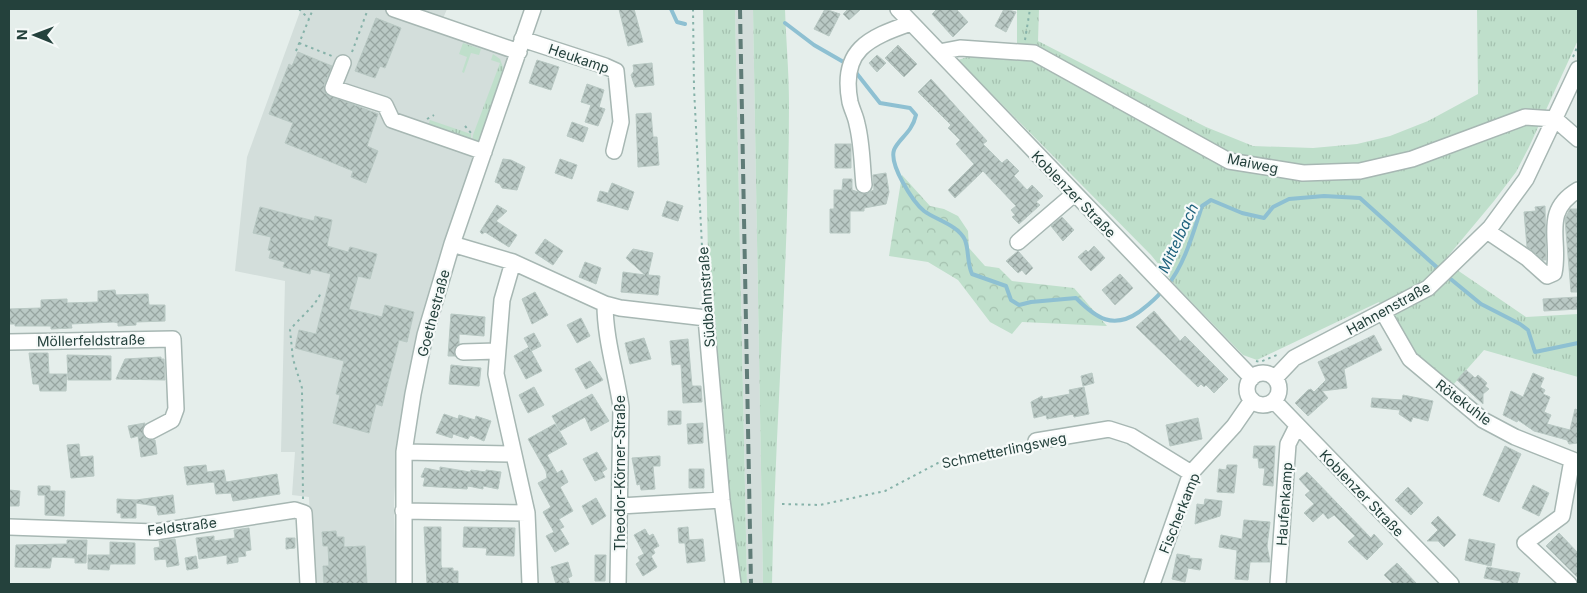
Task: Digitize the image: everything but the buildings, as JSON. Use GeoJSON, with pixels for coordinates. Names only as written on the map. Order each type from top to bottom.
{"type":"FeatureCollection","features":[{"type":"Feature","properties":{"kind":"street"},"geometry":{"type":"LineString","coordinates":[[394,9],[521,45]]}},
{"type":"Feature","properties":{"kind":"street","name":"Goethestraße"},"geometry":{"type":"LineString","coordinates":[[404,584],[404,452],[425,335],[452,244],[533,9]]}},
{"type":"Feature","properties":{"kind":"street","name":"Koblenzer Straße"},"geometry":{"type":"LineString","coordinates":[[898,9],[1252,378]]}},
{"type":"Feature","properties":{"kind":"street"},"geometry":{"type":"LineString","coordinates":[[864,185],[858,125],[850,102],[848,71],[854,56],[871,40],[911,23]]}},
{"type":"Feature","properties":{"kind":"street","name":"Heukamp"},"geometry":{"type":"LineString","coordinates":[[521,45],[616,71],[621,122],[614,151]]}},
{"type":"Feature","properties":{"kind":"street","name":"Maiweg"},"geometry":{"type":"LineString","coordinates":[[939,52],[960,48],[1034,53],[1229,161],[1303,173],[1360,171],[1412,159],[1524,117],[1555,118]]}},
{"type":"Feature","properties":{"kind":"street"},"geometry":{"type":"LineString","coordinates":[[343,63],[333,88],[385,105],[392,120],[484,152]]}},
{"type":"Feature","properties":{"kind":"street","name":"Hahnenstraße"},"geometry":{"type":"LineString","coordinates":[[1275,378],[1294,358],[1428,288],[1487,231],[1526,180],[1578,69]]}},
{"type":"Feature","properties":{"kind":"street"},"geometry":{"type":"LineString","coordinates":[[1555,118],[1578,139]]}},
{"type":"Feature","properties":{"kind":"street"},"geometry":{"type":"LineString","coordinates":[[1487,231],[1527,258],[1547,276],[1554,274],[1555,214],[1571,195],[1578,190]]}},
{"type":"Feature","properties":{"kind":"street"},"geometry":{"type":"LineString","coordinates":[[1018,242],[1074,194]]}},
{"type":"Feature","properties":{"kind":"street"},"geometry":{"type":"LineString","coordinates":[[452,244],[513,262],[605,304],[620,308],[706,318]]}},
{"type":"Feature","properties":{"kind":"street"},"geometry":{"type":"LineString","coordinates":[[513,262],[502,300],[496,374],[527,513],[530,584]]}},
{"type":"Feature","properties":{"kind":"street","name":"Theodor-Körner-Straße"},"geometry":{"type":"LineString","coordinates":[[605,304],[605,327],[617,378],[621,407],[618,584]]}},
{"type":"Feature","properties":{"kind":"street","name":"Rötekuhle"},"geometry":{"type":"LineString","coordinates":[[1383,312],[1410,359],[1483,420],[1515,437],[1575,461],[1562,516],[1525,542],[1569,584]]}},
{"type":"Feature","properties":{"kind":"street","name":"Südbahnstraße"},"geometry":{"type":"LineString","coordinates":[[706,318],[722,500],[733,584]]}},
{"type":"Feature","properties":{"kind":"street","name":"Möllerfeldstraße"},"geometry":{"type":"LineString","coordinates":[[9,342],[172,339],[176,409],[172,420],[151,431]]}},
{"type":"Feature","properties":{"kind":"street"},"geometry":{"type":"LineString","coordinates":[[463,352],[497,351]]}},
{"type":"Feature","properties":{"kind":"street"},"geometry":{"type":"LineString","coordinates":[[1261,373],[1275,378],[1279,392],[1274,400],[1265,405],[1252,400],[1248,386],[1252,378],[1261,373]]}},
{"type":"Feature","properties":{"kind":"street","name":"Fischerkamp"},"geometry":{"type":"LineString","coordinates":[[1152,584],[1192,473],[1234,426],[1252,400]]}},
{"type":"Feature","properties":{"kind":"street","name":"Koblenzer Straße"},"geometry":{"type":"LineString","coordinates":[[1274,400],[1451,584]]}},
{"type":"Feature","properties":{"kind":"street","name":"Haufenkamp"},"geometry":{"type":"LineString","coordinates":[[1278,584],[1288,444],[1297,426]]}},
{"type":"Feature","properties":{"kind":"street","name":"Schmetterlingsweg"},"geometry":{"type":"LineString","coordinates":[[1036,441],[1109,429],[1131,436],[1192,473]]}},
{"type":"Feature","properties":{"kind":"street"},"geometry":{"type":"LineString","coordinates":[[404,452],[513,454]]}},
{"type":"Feature","properties":{"kind":"street"},"geometry":{"type":"LineString","coordinates":[[620,506],[722,500]]}},
{"type":"Feature","properties":{"kind":"street"},"geometry":{"type":"LineString","coordinates":[[403,511],[527,513]]}},
{"type":"Feature","properties":{"kind":"street"},"geometry":{"type":"LineString","coordinates":[[299,512],[308,584]]}},
{"type":"Feature","properties":{"kind":"street","name":"Feldstraße"},"geometry":{"type":"LineString","coordinates":[[9,527],[155,532],[299,512]]}},
{"type":"Feature","properties":{"kind":"path"},"geometry":{"type":"LineString","coordinates":[[299,9],[309,19]]}},
{"type":"Feature","properties":{"kind":"path"},"geometry":{"type":"LineString","coordinates":[[296,51],[312,9]]}},
{"type":"Feature","properties":{"kind":"path"},"geometry":{"type":"LineString","coordinates":[[299,43],[340,59],[343,63],[355,47],[368,9]]}},
{"type":"Feature","properties":{"kind":"path","name":"Südbahnstraße"},"geometry":{"type":"LineString","coordinates":[[694,9],[694,88],[706,318]]}},
{"type":"Feature","properties":{"kind":"path"},"geometry":{"type":"LineString","coordinates":[[1024,52],[1030,9]]}},
{"type":"Feature","properties":{"kind":"path"},"geometry":{"type":"LineString","coordinates":[[299,512],[302,388],[291,350],[290,330],[300,317],[319,299],[321,292]]}},
{"type":"Feature","properties":{"kind":"path"},"geometry":{"type":"LineString","coordinates":[[1241,365],[1247,360],[1260,362],[1276,355]]}},
{"type":"Feature","properties":{"kind":"path","name":"Schmetterlingsweg"},"geometry":{"type":"LineString","coordinates":[[782,504],[820,504],[885,491],[938,463],[1036,441]]}},
{"type":"Feature","properties":{"kind":"shaded area"},"geometry":{"type":"Polygon","coordinates":[[[301,9],[447,9],[442,21],[512,52],[417,341],[398,440],[394,501],[396,584],[313,584],[309,497],[292,495],[295,452],[281,452],[285,281],[235,271],[247,157],[301,9]]]}},
{"type":"Feature","properties":{"kind":"shaded area"},"geometry":{"type":"Polygon","coordinates":[[[735,9],[753,9],[763,584],[747,584],[735,9]]]}},
{"type":"Feature","properties":{"kind":"green space"},"geometry":{"type":"Polygon","coordinates":[[[703,9],[735,9],[747,584],[737,584],[725,491],[709,307],[703,9]]]}},
{"type":"Feature","properties":{"kind":"green space"},"geometry":{"type":"Polygon","coordinates":[[[753,9],[785,9],[789,80],[787,224],[772,584],[763,584],[753,9]]]}},
{"type":"Feature","properties":{"kind":"green space"},"geometry":{"type":"Polygon","coordinates":[[[1017,9],[1039,9],[1038,41],[1206,127],[1253,146],[1313,148],[1357,144],[1390,136],[1428,121],[1478,94],[1477,9],[1578,9],[1578,40],[1516,172],[1444,261],[1526,317],[1578,314],[1578,377],[1484,350],[1446,393],[1387,319],[1379,302],[1257,360],[1243,355],[1177,287],[1151,255],[958,60],[992,49],[1017,49],[1017,9]]]}},
{"type":"Feature","properties":{"kind":"green space"},"geometry":{"type":"Polygon","coordinates":[[[463,43],[481,49],[479,55],[471,53],[464,73],[462,72],[467,57],[459,54],[463,43]]]}},
{"type":"Feature","properties":{"kind":"green space"},"geometry":{"type":"Polygon","coordinates":[[[493,54],[500,59],[504,70],[478,146],[472,144],[473,135],[500,63],[491,60],[493,54]]]}},
{"type":"Feature","properties":{"kind":"green space"},"geometry":{"type":"Polygon","coordinates":[[[430,120],[471,134],[471,143],[427,128],[430,120]]]}},
{"type":"Feature","properties":{"kind":"green space"},"geometry":{"type":"Polygon","coordinates":[[[902,175],[930,206],[944,209],[958,216],[968,231],[969,248],[985,266],[999,268],[1012,281],[1074,288],[1107,326],[1022,322],[1012,334],[990,322],[958,280],[928,262],[889,256],[902,175]]]}},
{"type":"Feature","properties":{"kind":"waterway","name":"Mittelbach"},"geometry":{"type":"LineString","coordinates":[[671,9],[677,22],[685,24]]}},
{"type":"Feature","properties":{"kind":"waterway","name":"Mittelbach"},"geometry":{"type":"LineString","coordinates":[[785,23],[814,45],[847,64]]}},
{"type":"Feature","properties":{"kind":"waterway","name":"Mittelbach"},"geometry":{"type":"LineString","coordinates":[[854,70],[880,103],[910,108],[916,115],[911,127],[894,150],[893,157],[898,174],[908,192],[924,211],[957,230],[962,235],[965,240],[972,274],[1006,286],[1011,300],[1019,305],[1031,302],[1076,298],[1098,316],[1113,321],[1130,317],[1139,312],[1162,291]]}},
{"type":"Feature","properties":{"kind":"waterway","name":"Mittelbach"},"geometry":{"type":"LineString","coordinates":[[1167,286],[1184,258],[1202,206],[1211,200],[1242,213],[1264,218],[1273,207],[1289,199],[1324,196],[1360,198],[1441,271]]}},
{"type":"Feature","properties":{"kind":"waterway","name":"Mittelbach"},"geometry":{"type":"LineString","coordinates":[[1447,276],[1481,304],[1528,330],[1535,352],[1578,343]]}},
{"type":"Feature","properties":{"kind":"railway"},"geometry":{"type":"LineString","coordinates":[[740,9],[751,584]]}}]}
